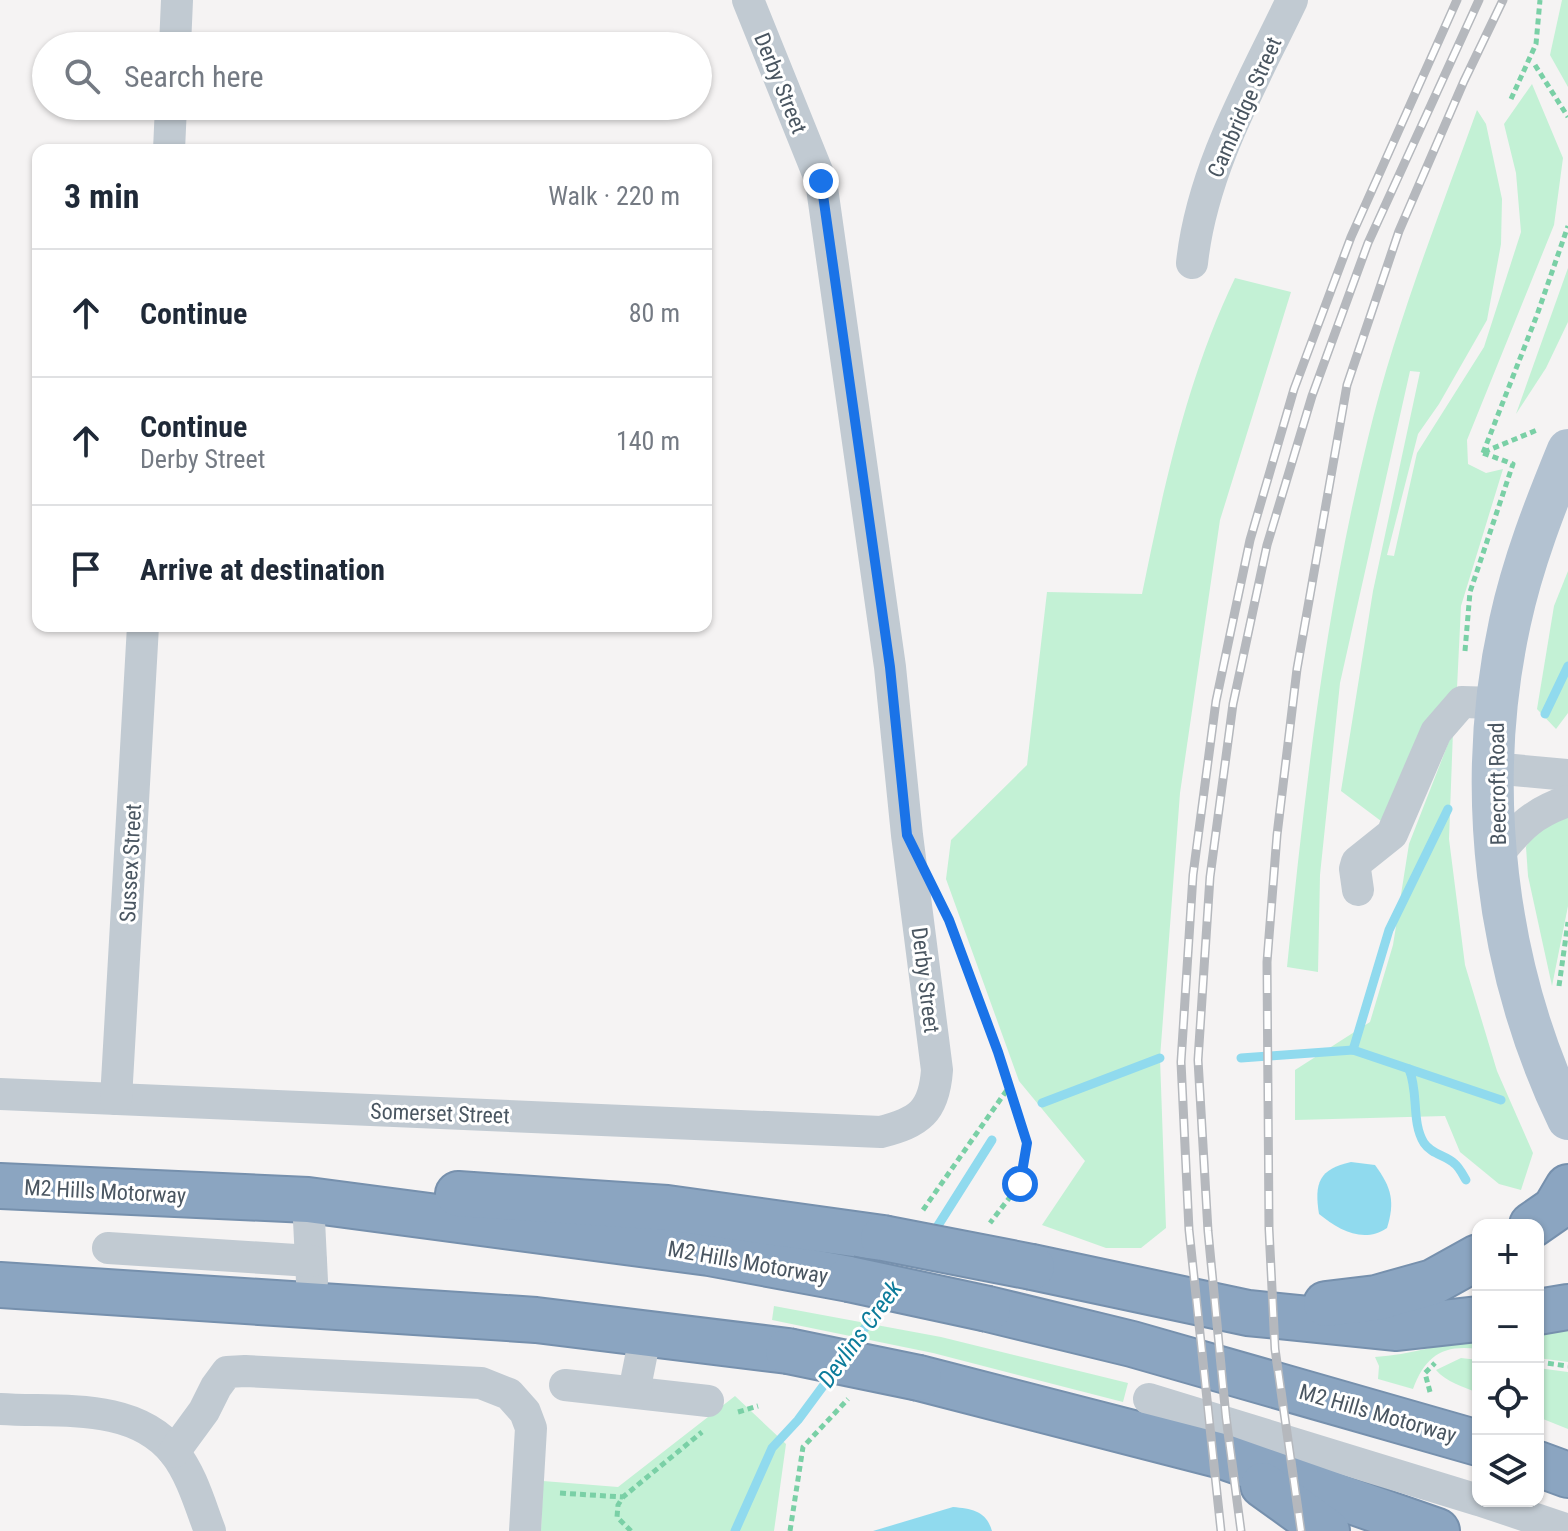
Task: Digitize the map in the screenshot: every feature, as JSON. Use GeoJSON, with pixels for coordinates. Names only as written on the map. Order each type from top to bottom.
{"type":"FeatureCollection","features":[{"type":"Feature","properties":{"kind":"highway","name":"M2 Hills Motorway"},"geometry":{"type":"LineString","coordinates":[[0,1186],[308,1200],[709,1253],[849,1279],[1132,1344],[1459,1436]]}},
{"type":"Feature","properties":{"kind":"highway"},"geometry":{"type":"LineString","coordinates":[[1541,1219],[1555,1209],[1568,1187]]}},
{"type":"Feature","properties":{"kind":"highway"},"geometry":{"type":"LineString","coordinates":[[308,1200],[474,1194],[667,1208],[883,1238],[1248,1313],[1397,1328],[1472,1320]]}},
{"type":"Feature","properties":{"kind":"highway"},"geometry":{"type":"LineString","coordinates":[[1248,1313],[1376,1298],[1433,1282],[1472,1260]]}},
{"type":"Feature","properties":{"kind":"highway"},"geometry":{"type":"LineString","coordinates":[[0,1285],[536,1320],[788,1351],[919,1378],[1222,1456],[1437,1531]]}},
{"type":"Feature","properties":{"kind":"highway"},"geometry":{"type":"LineString","coordinates":[[1544,1311],[1568,1307]]}},
{"type":"Feature","properties":{"kind":"highway"},"geometry":{"type":"LineString","coordinates":[[1222,1456],[1327,1531]]}},
{"type":"Feature","properties":{"kind":"highway"},"geometry":{"type":"LineString","coordinates":[[1544,1466],[1568,1475]]}},
{"type":"Feature","properties":{"kind":"main road","name":"Beecroft Road"},"geometry":{"type":"LineString","coordinates":[[1554,439],[1541,516],[1510,621],[1496,703],[1492,768],[1498,854],[1510,948],[1524,1008],[1568,1119]]}},
{"type":"Feature","properties":{"kind":"street"},"geometry":{"type":"LineString","coordinates":[[176,32],[177,0]]}},
{"type":"Feature","properties":{"kind":"street","name":"Derby Street"},"geometry":{"type":"LineString","coordinates":[[748,0],[821,181],[890,667],[907,835],[937,1070],[936,1092],[924,1113],[905,1126],[881,1132]]}},
{"type":"Feature","properties":{"kind":"street","name":"Cambridge Street"},"geometry":{"type":"LineString","coordinates":[[1192,263],[1196,225],[1226,139],[1292,0]]}},
{"type":"Feature","properties":{"kind":"street"},"geometry":{"type":"LineString","coordinates":[[169,144],[170,120]]}},
{"type":"Feature","properties":{"kind":"street","name":"Sussex Street"},"geometry":{"type":"LineString","coordinates":[[116,1099],[143,632]]}},
{"type":"Feature","properties":{"kind":"street"},"geometry":{"type":"LineString","coordinates":[[1358,890],[1357,862],[1392,834],[1436,732],[1462,702],[1496,703]]}},
{"type":"Feature","properties":{"kind":"street"},"geometry":{"type":"LineString","coordinates":[[1492,768],[1568,775]]}},
{"type":"Feature","properties":{"kind":"street"},"geometry":{"type":"LineString","coordinates":[[1498,854],[1516,832],[1541,810],[1568,801]]}},
{"type":"Feature","properties":{"kind":"street","name":"Somerset Street"},"geometry":{"type":"LineString","coordinates":[[0,1094],[881,1132]]}},
{"type":"Feature","properties":{"kind":"street"},"geometry":{"type":"LineString","coordinates":[[308,1200],[314,1306]]}},
{"type":"Feature","properties":{"kind":"street"},"geometry":{"type":"LineString","coordinates":[[108,1248],[311,1261]]}},
{"type":"Feature","properties":{"kind":"street"},"geometry":{"type":"LineString","coordinates":[[634,1392],[646,1332]]}},
{"type":"Feature","properties":{"kind":"street"},"geometry":{"type":"LineString","coordinates":[[174,1452],[227,1372],[481,1383],[509,1394],[525,1412],[531,1428],[525,1531]]}},
{"type":"Feature","properties":{"kind":"street"},"geometry":{"type":"LineString","coordinates":[[565,1385],[634,1392],[717,1415]]}},
{"type":"Feature","properties":{"kind":"street"},"geometry":{"type":"LineString","coordinates":[[1149,1399],[1472,1498]]}},
{"type":"Feature","properties":{"kind":"street"},"geometry":{"type":"LineString","coordinates":[[0,1409],[89,1412],[122,1419],[149,1430],[174,1452],[192,1485],[210,1531]]}},
{"type":"Feature","properties":{"kind":"street"},"geometry":{"type":"LineString","coordinates":[[1501,1507],[1568,1530]]}},
{"type":"Feature","properties":{"kind":"path"},"geometry":{"type":"LineString","coordinates":[[1511,99],[1536,44],[1540,0]]}},
{"type":"Feature","properties":{"kind":"path"},"geometry":{"type":"LineString","coordinates":[[1535,65],[1568,117]]}},
{"type":"Feature","properties":{"kind":"path"},"geometry":{"type":"LineString","coordinates":[[1554,439],[1483,453],[1568,226]]}},
{"type":"Feature","properties":{"kind":"path"},"geometry":{"type":"LineString","coordinates":[[949,920],[1027,1143],[1020,1184],[987,1227]]}},
{"type":"Feature","properties":{"kind":"path"},"geometry":{"type":"LineString","coordinates":[[1559,989],[1568,922]]}},
{"type":"Feature","properties":{"kind":"path"},"geometry":{"type":"LineString","coordinates":[[923,1211],[1009,1086]]}},
{"type":"Feature","properties":{"kind":"path"},"geometry":{"type":"LineString","coordinates":[[1444,1358],[1425,1373],[1459,1436]]}},
{"type":"Feature","properties":{"kind":"path"},"geometry":{"type":"LineString","coordinates":[[1544,1363],[1568,1366]]}},
{"type":"Feature","properties":{"kind":"path"},"geometry":{"type":"LineString","coordinates":[[631,1531],[617,1517],[623,1497],[703,1431],[717,1415],[758,1406]]}},
{"type":"Feature","properties":{"kind":"path"},"geometry":{"type":"LineString","coordinates":[[790,1531],[803,1447],[832,1418]]}},
{"type":"Feature","properties":{"kind":"path"},"geometry":{"type":"LineString","coordinates":[[560,1493],[623,1497]]}},
{"type":"Feature","properties":{"kind":"green space"},"geometry":{"type":"Polygon","coordinates":[[[1562,0],[1568,0],[1568,87],[1550,55],[1562,0]]]}},
{"type":"Feature","properties":{"kind":"green space"},"geometry":{"type":"Polygon","coordinates":[[[1532,84],[1563,158],[1554,225],[1467,440],[1468,464],[1486,473],[1503,469],[1461,606],[1457,688],[1385,824],[1341,791],[1373,591],[1420,372],[1410,371],[1340,683],[1320,875],[1318,972],[1287,967],[1309,767],[1328,635],[1353,503],[1379,396],[1418,272],[1477,110],[1486,124],[1502,199],[1501,244],[1487,320],[1439,404],[1418,434],[1387,555],[1394,556],[1417,453],[1484,347],[1521,232],[1516,173],[1504,124],[1532,84]]]}},
{"type":"Feature","properties":{"kind":"green space"},"geometry":{"type":"Polygon","coordinates":[[[1568,268],[1568,322],[1546,368],[1516,414],[1568,268]]]}},
{"type":"Feature","properties":{"kind":"green space"},"geometry":{"type":"Polygon","coordinates":[[[1235,278],[1291,292],[1220,520],[1180,793],[1160,1058],[1166,1228],[1141,1248],[1106,1248],[1042,1225],[1085,1161],[1019,1081],[946,879],[951,840],[1027,765],[1047,592],[1142,594],[1168,473],[1190,393],[1235,278]]]}},
{"type":"Feature","properties":{"kind":"green space"},"geometry":{"type":"Polygon","coordinates":[[[1568,571],[1568,713],[1556,729],[1537,709],[1554,606],[1568,571]]]}},
{"type":"Feature","properties":{"kind":"green space"},"geometry":{"type":"Polygon","coordinates":[[[1453,731],[1449,839],[1465,965],[1497,1071],[1533,1153],[1521,1190],[1499,1184],[1460,1152],[1445,1116],[1295,1120],[1295,1070],[1370,1022],[1393,945],[1409,844],[1453,731]]]}},
{"type":"Feature","properties":{"kind":"green space"},"geometry":{"type":"Polygon","coordinates":[[[1568,812],[1568,906],[1552,986],[1528,876],[1526,847],[1536,829],[1568,812]]]}},
{"type":"Feature","properties":{"kind":"green space"},"geometry":{"type":"Polygon","coordinates":[[[774,1306],[941,1337],[1128,1383],[1123,1402],[933,1353],[772,1320],[774,1306]]]}},
{"type":"Feature","properties":{"kind":"green space"},"geometry":{"type":"Polygon","coordinates":[[[1568,1325],[1568,1362],[1544,1359],[1544,1330],[1568,1325]]]}},
{"type":"Feature","properties":{"kind":"green space"},"geometry":{"type":"Polygon","coordinates":[[[1472,1340],[1472,1348],[1455,1348],[1437,1355],[1423,1368],[1413,1389],[1378,1379],[1379,1366],[1375,1357],[1472,1340]]]}},
{"type":"Feature","properties":{"kind":"green space"},"geometry":{"type":"Polygon","coordinates":[[[1461,1358],[1472,1359],[1472,1390],[1450,1381],[1436,1370],[1461,1358]]]}},
{"type":"Feature","properties":{"kind":"green space"},"geometry":{"type":"Polygon","coordinates":[[[1544,1369],[1568,1372],[1568,1429],[1544,1419],[1544,1369]]]}},
{"type":"Feature","properties":{"kind":"green space"},"geometry":{"type":"Polygon","coordinates":[[[735,1396],[786,1444],[774,1531],[541,1531],[543,1481],[618,1487],[735,1396]]]}},
{"type":"Feature","properties":{"kind":"water"},"geometry":{"type":"Polygon","coordinates":[[[1351,1162],[1375,1165],[1388,1188],[1391,1203],[1387,1228],[1378,1233],[1352,1233],[1319,1214],[1317,1194],[1321,1179],[1332,1169],[1351,1162]]]}},
{"type":"Feature","properties":{"kind":"water"},"geometry":{"type":"Polygon","coordinates":[[[953,1507],[978,1512],[992,1531],[873,1531],[953,1507]]]}},
{"type":"Feature","properties":{"kind":"waterway"},"geometry":{"type":"LineString","coordinates":[[1545,714],[1568,666]]}},
{"type":"Feature","properties":{"kind":"waterway"},"geometry":{"type":"LineString","coordinates":[[1353,1050],[1389,930],[1448,809]]}},
{"type":"Feature","properties":{"kind":"waterway","name":"Devlins Creek"},"geometry":{"type":"LineString","coordinates":[[1241,1058],[1353,1050],[1501,1100]]}},
{"type":"Feature","properties":{"kind":"waterway","name":"Devlins Creek"},"geometry":{"type":"LineString","coordinates":[[1042,1103],[1160,1058]]}},
{"type":"Feature","properties":{"kind":"waterway"},"geometry":{"type":"LineString","coordinates":[[1409,1069],[1418,1126],[1424,1143],[1455,1164],[1466,1180]]}},
{"type":"Feature","properties":{"kind":"waterway","name":"Devlins Creek"},"geometry":{"type":"LineString","coordinates":[[932,1235],[992,1140]]}},
{"type":"Feature","properties":{"kind":"waterway","name":"Devlins Creek"},"geometry":{"type":"LineString","coordinates":[[847,1352],[886,1299]]}},
{"type":"Feature","properties":{"kind":"waterway","name":"Devlins Creek"},"geometry":{"type":"LineString","coordinates":[[735,1531],[772,1448],[798,1420],[832,1374]]}},
{"type":"Feature","properties":{"kind":"railway"},"geometry":{"type":"LineString","coordinates":[[1221,1531],[1189,1230],[1181,1062],[1193,875],[1216,701],[1250,540],[1294,389],[1351,237],[1457,0]]}},
{"type":"Feature","properties":{"kind":"railway"},"geometry":{"type":"LineString","coordinates":[[1241,1531],[1226,1417],[1208,1231],[1198,1060],[1210,877],[1233,704],[1267,545],[1312,396],[1368,243],[1479,0]]}},
{"type":"Feature","properties":{"kind":"railway"},"geometry":{"type":"LineString","coordinates":[[1301,1531],[1275,1349],[1269,1229],[1267,962],[1277,835],[1297,669],[1347,385],[1399,231],[1503,0]]}},
{"type":"Feature","properties":{"kind":"route"},"geometry":{"type":"LineString","coordinates":[[821,181],[890,667],[907,835],[949,920],[998,1052],[1027,1143],[1020,1184]]}}]}
